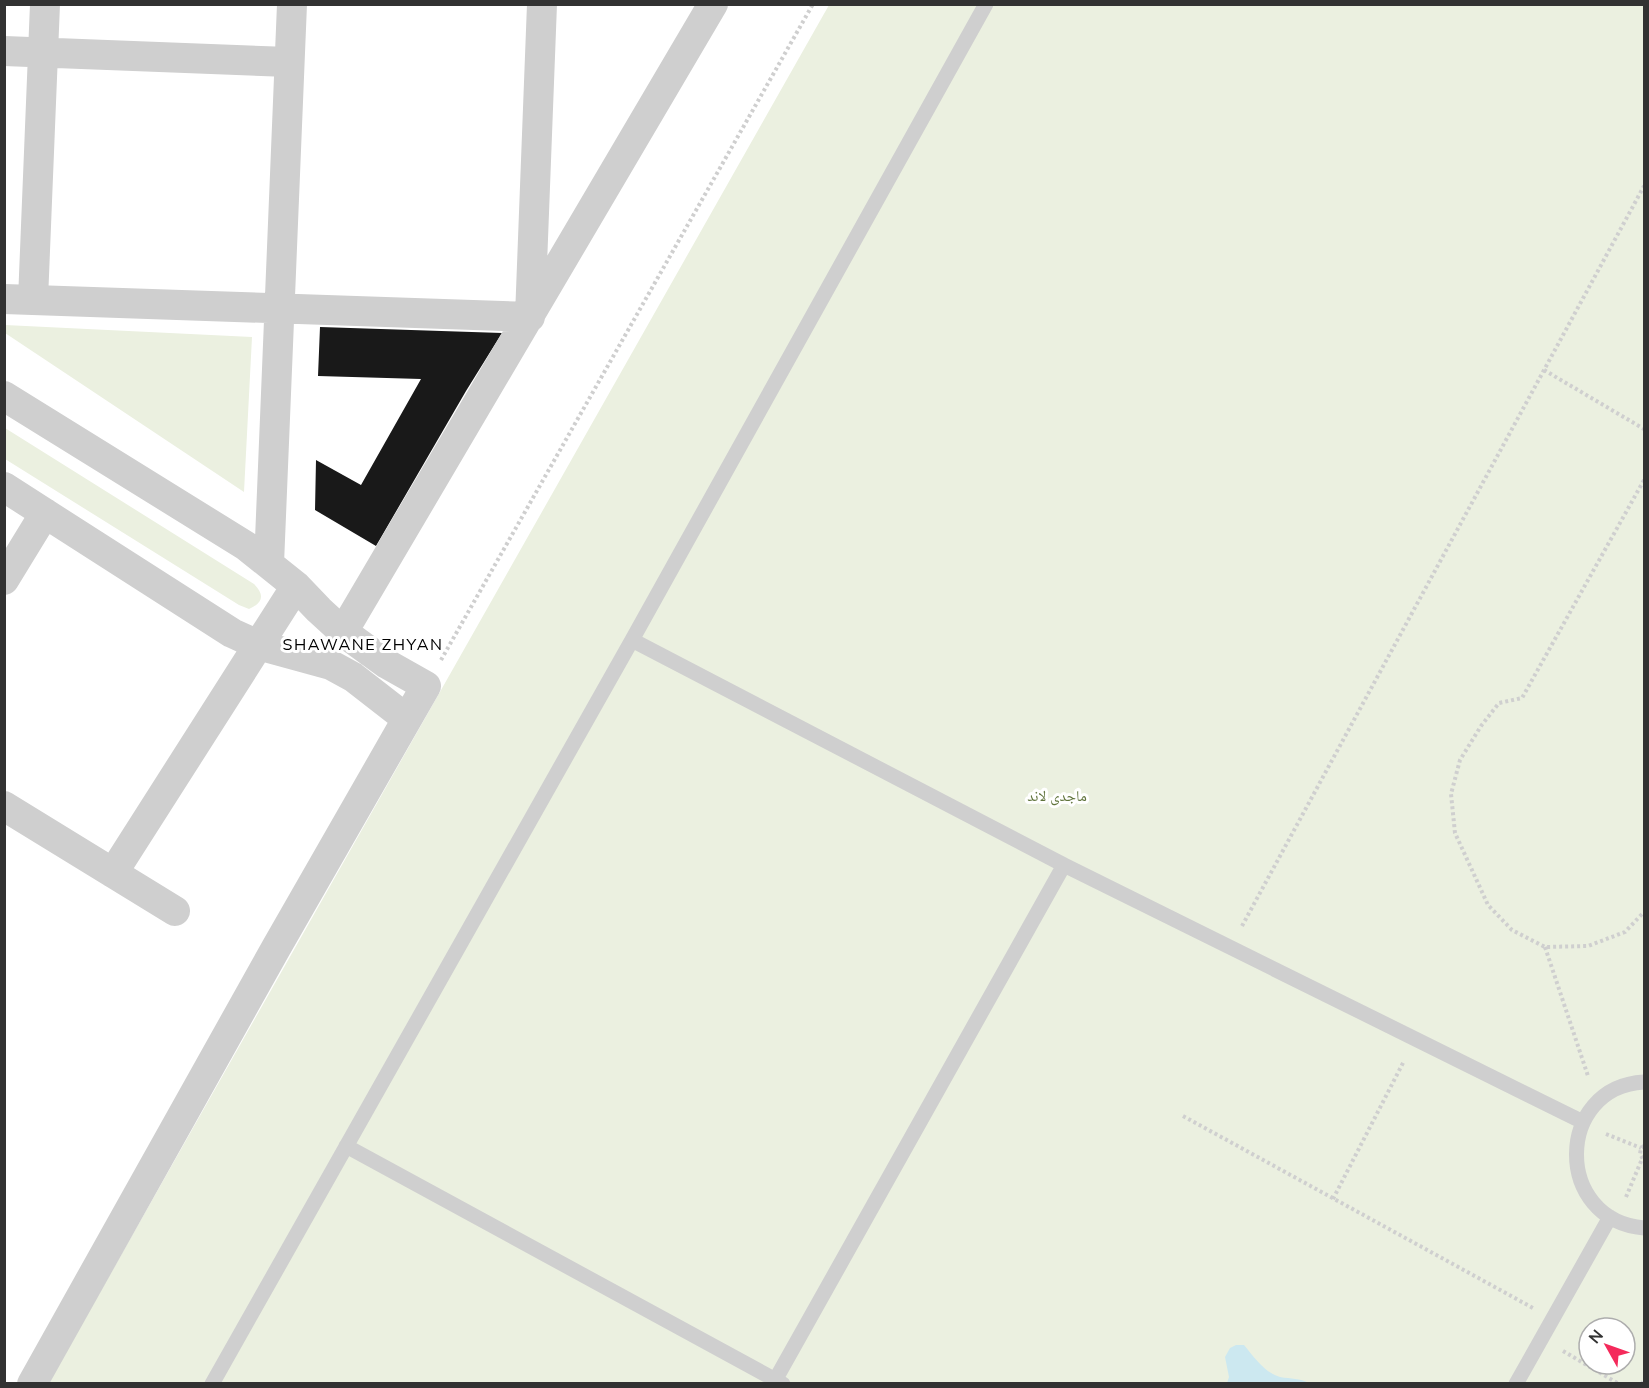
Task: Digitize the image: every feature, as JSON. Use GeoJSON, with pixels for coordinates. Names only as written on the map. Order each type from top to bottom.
{"type":"FeatureCollection","features":[{"type":"Feature","properties":{"kind":"street"},"geometry":{"type":"LineString","coordinates":[[45,4],[43,53],[19,299],[530,317]]}},
{"type":"Feature","properties":{"kind":"street"},"geometry":{"type":"LineString","coordinates":[[269,564],[292,4]]}},
{"type":"Feature","properties":{"kind":"street"},"geometry":{"type":"LineString","coordinates":[[530,317],[542,4]]}},
{"type":"Feature","properties":{"kind":"street"},"geometry":{"type":"LineString","coordinates":[[344,632],[713,4]]}},
{"type":"Feature","properties":{"kind":"street"},"geometry":{"type":"LineString","coordinates":[[4,51],[289,62]]}},
{"type":"Feature","properties":{"kind":"street"},"geometry":{"type":"LineString","coordinates":[[4,396],[221,530],[296,586],[344,632],[387,664],[426,686],[32,1383]]}},
{"type":"Feature","properties":{"kind":"street"},"geometry":{"type":"LineString","coordinates":[[4,487],[232,633],[258,645],[330,665],[360,682],[407,719]]}},
{"type":"Feature","properties":{"kind":"street"},"geometry":{"type":"LineString","coordinates":[[4,580],[45,513]]}},
{"type":"Feature","properties":{"kind":"street"},"geometry":{"type":"LineString","coordinates":[[113,873],[296,586]]}},
{"type":"Feature","properties":{"kind":"street"},"geometry":{"type":"LineString","coordinates":[[4,806],[175,911]]}},
{"type":"Feature","properties":{"kind":"lane"},"geometry":{"type":"LineString","coordinates":[[213,1383],[632,640],[986,4]]}},
{"type":"Feature","properties":{"kind":"lane"},"geometry":{"type":"LineString","coordinates":[[632,640],[1064,865],[1583,1122]]}},
{"type":"Feature","properties":{"kind":"lane"},"geometry":{"type":"LineString","coordinates":[[346,1146],[777,1382],[1064,865]]}},
{"type":"Feature","properties":{"kind":"lane"},"geometry":{"type":"LineString","coordinates":[[1644,1082],[1625,1085],[1600,1100],[1583,1122],[1577,1139],[1576,1157],[1578,1174],[1585,1191],[1596,1206],[1610,1217],[1625,1224],[1644,1228]]}},
{"type":"Feature","properties":{"kind":"lane"},"geometry":{"type":"LineString","coordinates":[[1516,1383],[1610,1217]]}},
{"type":"Feature","properties":{"kind":"path"},"geometry":{"type":"LineString","coordinates":[[426,686],[813,4]]}},
{"type":"Feature","properties":{"kind":"path"},"geometry":{"type":"LineString","coordinates":[[1241,927],[1644,186]]}},
{"type":"Feature","properties":{"kind":"path"},"geometry":{"type":"LineString","coordinates":[[1544,370],[1644,429]]}},
{"type":"Feature","properties":{"kind":"path"},"geometry":{"type":"LineString","coordinates":[[1644,480],[1522,698],[1499,703],[1480,726],[1460,760],[1451,794],[1455,833],[1488,905],[1512,930],[1545,946],[1588,946],[1625,932],[1644,912]]}},
{"type":"Feature","properties":{"kind":"path"},"geometry":{"type":"LineString","coordinates":[[1545,946],[1588,1076]]}},
{"type":"Feature","properties":{"kind":"path"},"geometry":{"type":"LineString","coordinates":[[1333,1198],[1404,1061]]}},
{"type":"Feature","properties":{"kind":"path"},"geometry":{"type":"LineString","coordinates":[[1183,1116],[1535,1309]]}},
{"type":"Feature","properties":{"kind":"path"},"geometry":{"type":"LineString","coordinates":[[1600,1131],[1643,1147],[1640,1154],[1643,1160],[1625,1199]]}},
{"type":"Feature","properties":{"kind":"path"},"geometry":{"type":"LineString","coordinates":[[1559,1349],[1619,1383]]}},
{"type":"Feature","properties":{"kind":"path"},"geometry":{"type":"LineString","coordinates":[[1642,1383],[1644,1379]]}},
{"type":"Feature","properties":{"kind":"green space","name":"ماجدی لاند"},"geometry":{"type":"Polygon","coordinates":[[[829,5],[1644,5],[1644,1383],[48,1384],[829,5]]]}},
{"type":"Feature","properties":{"kind":"green space"},"geometry":{"type":"Polygon","coordinates":[[[5,325],[252,337],[244,492],[5,333],[5,325]]]}},
{"type":"Feature","properties":{"kind":"green space"},"geometry":{"type":"Polygon","coordinates":[[[5,428],[254,584],[260,592],[260,601],[249,609],[239,605],[5,459],[5,428]]]}},
{"type":"Feature","properties":{"kind":"water"},"geometry":{"type":"Polygon","coordinates":[[[1244,1345],[1269,1372],[1280,1377],[1309,1383],[1227,1383],[1229,1377],[1225,1357],[1230,1348],[1244,1345]]]}},
{"type":"Feature","properties":{"kind":"building"},"geometry":{"type":"Polygon","coordinates":[[[320,327],[502,333],[376,546],[315,510],[316,460],[361,485],[421,379],[318,376],[320,327]]]}},
{"type":"Feature","properties":{"kind":"district","name":"SHAWANE ZHYAN"},"geometry":{"type":"Point","coordinates":[363,644]}}]}
